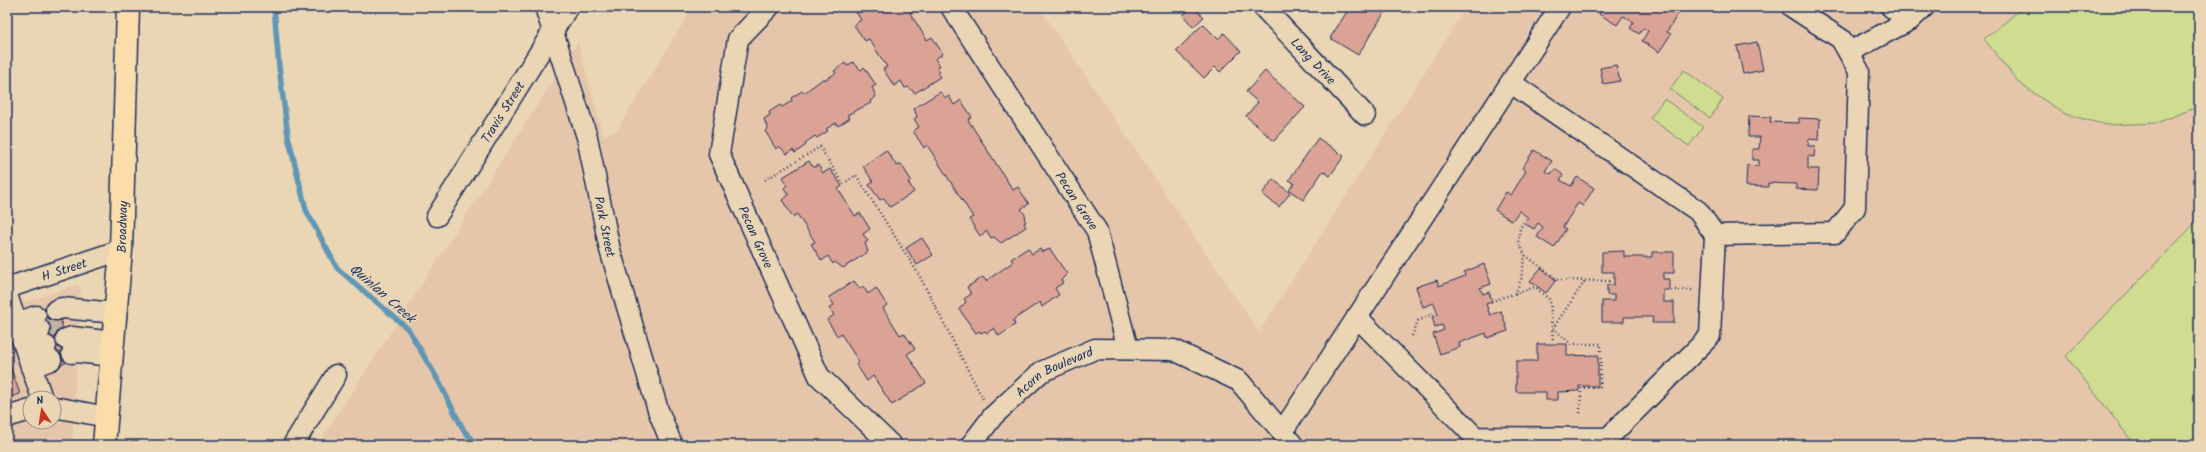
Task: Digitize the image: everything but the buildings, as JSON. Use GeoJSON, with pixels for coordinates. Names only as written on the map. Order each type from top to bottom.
{"type":"FeatureCollection","features":[{"type":"Feature","properties":{"kind":"main road","name":"Broadway"},"geometry":{"type":"LineString","coordinates":[[104,445],[121,250],[128,7]]}},
{"type":"Feature","properties":{"kind":"street","name":"Park Street"},"geometry":{"type":"LineString","coordinates":[[545,7],[587,137],[610,250],[658,410],[672,445]]}},
{"type":"Feature","properties":{"kind":"street","name":"Travis Street"},"geometry":{"type":"LineString","coordinates":[[437,216],[568,7]]}},
{"type":"Feature","properties":{"kind":"street","name":"Pecan Grove"},"geometry":{"type":"LineString","coordinates":[[769,7],[738,40],[719,154],[819,376],[890,445]]}},
{"type":"Feature","properties":{"kind":"street","name":"Pecan Grove"},"geometry":{"type":"LineString","coordinates":[[951,7],[1098,231],[1128,349]]}},
{"type":"Feature","properties":{"kind":"street"},"geometry":{"type":"LineString","coordinates":[[1288,438],[1358,317],[1560,7]]}},
{"type":"Feature","properties":{"kind":"street"},"geometry":{"type":"LineString","coordinates":[[1715,235],[1835,233],[1855,208],[1859,71],[1841,39],[1792,7]]}},
{"type":"Feature","properties":{"kind":"street"},"geometry":{"type":"LineString","coordinates":[[1891,7],[1917,14]]}},
{"type":"Feature","properties":{"kind":"street","name":"Lang Drive"},"geometry":{"type":"LineString","coordinates":[[1271,10],[1365,115]]}},
{"type":"Feature","properties":{"kind":"street"},"geometry":{"type":"LineString","coordinates":[[1849,52],[1917,14]]}},
{"type":"Feature","properties":{"kind":"street"},"geometry":{"type":"LineString","coordinates":[[1358,317],[1475,437],[1608,438],[1710,336],[1715,235],[1698,211],[1510,83]]}},
{"type":"Feature","properties":{"kind":"street","name":"H Street"},"geometry":{"type":"LineString","coordinates":[[7,288],[121,250]]}},
{"type":"Feature","properties":{"kind":"street"},"geometry":{"type":"LineString","coordinates":[[7,295],[39,390]]}},
{"type":"Feature","properties":{"kind":"street"},"geometry":{"type":"LineString","coordinates":[[67,321],[114,334],[78,352],[64,331],[67,321]]}},
{"type":"Feature","properties":{"kind":"street"},"geometry":{"type":"LineString","coordinates":[[24,345],[43,338],[24,345]]}},
{"type":"Feature","properties":{"kind":"street","name":"Acorn Boulevard"},"geometry":{"type":"LineString","coordinates":[[971,445],[993,416],[1041,372],[1095,349],[1174,350],[1239,381],[1288,438]]}},
{"type":"Feature","properties":{"kind":"street"},"geometry":{"type":"LineString","coordinates":[[293,445],[336,375]]}},
{"type":"Feature","properties":{"kind":"street"},"geometry":{"type":"LineString","coordinates":[[62,409],[107,417]]}},
{"type":"Feature","properties":{"kind":"street"},"geometry":{"type":"LineString","coordinates":[[7,418],[22,413]]}},
{"type":"Feature","properties":{"kind":"path"},"geometry":{"type":"LineString","coordinates":[[765,180],[820,147],[844,184],[856,175],[918,272],[984,400]]}},
{"type":"Feature","properties":{"kind":"path"},"geometry":{"type":"LineString","coordinates":[[1526,219],[1520,228],[1518,241],[1525,255],[1558,280],[1611,281]]}},
{"type":"Feature","properties":{"kind":"path"},"geometry":{"type":"LineString","coordinates":[[1514,294],[1522,279],[1525,255]]}},
{"type":"Feature","properties":{"kind":"path"},"geometry":{"type":"LineString","coordinates":[[1553,328],[1585,281]]}},
{"type":"Feature","properties":{"kind":"path"},"geometry":{"type":"LineString","coordinates":[[1495,300],[1535,287],[1550,300],[1553,342]]}},
{"type":"Feature","properties":{"kind":"path"},"geometry":{"type":"LineString","coordinates":[[1412,336],[1418,321],[1434,313]]}},
{"type":"Feature","properties":{"kind":"path"},"geometry":{"type":"LineString","coordinates":[[1553,328],[1571,344],[1601,344],[1600,387],[1581,388],[1580,413]]}},
{"type":"Feature","properties":{"kind":"path"},"geometry":{"type":"LineString","coordinates":[[1006,438],[1011,445]]}},
{"type":"Feature","properties":{"kind":"shaded area"},"geometry":{"type":"Polygon","coordinates":[[[693,7],[1039,7],[1259,332],[1466,7],[2199,7],[2199,445],[318,445],[578,42],[603,136],[617,130],[693,7]]]}},
{"type":"Feature","properties":{"kind":"shaded area"},"geometry":{"type":"Polygon","coordinates":[[[77,285],[81,291],[72,445],[7,445],[7,308],[77,285]]]}},
{"type":"Feature","properties":{"kind":"green space"},"geometry":{"type":"Polygon","coordinates":[[[2024,7],[2198,7],[2199,106],[2157,123],[2107,125],[2065,114],[2020,84],[1984,39],[2024,7]]]}},
{"type":"Feature","properties":{"kind":"green space"},"geometry":{"type":"Polygon","coordinates":[[[1684,70],[1723,99],[1710,118],[1670,89],[1684,70]]]}},
{"type":"Feature","properties":{"kind":"green space"},"geometry":{"type":"Polygon","coordinates":[[[1664,99],[1703,127],[1689,146],[1650,118],[1664,99]]]}},
{"type":"Feature","properties":{"kind":"green space"},"geometry":{"type":"Polygon","coordinates":[[[2199,219],[2199,445],[2135,445],[2066,356],[2199,219]]]}},
{"type":"Feature","properties":{"kind":"waterway","name":"Quinlan Creek"},"geometry":{"type":"LineString","coordinates":[[274,7],[279,67],[288,136],[306,210],[337,268],[408,329],[438,380],[464,431],[478,445]]}},
{"type":"Feature","properties":{"kind":"tunnel"},"geometry":{"type":"LineString","coordinates":[[40,330],[61,323]]}}]}
